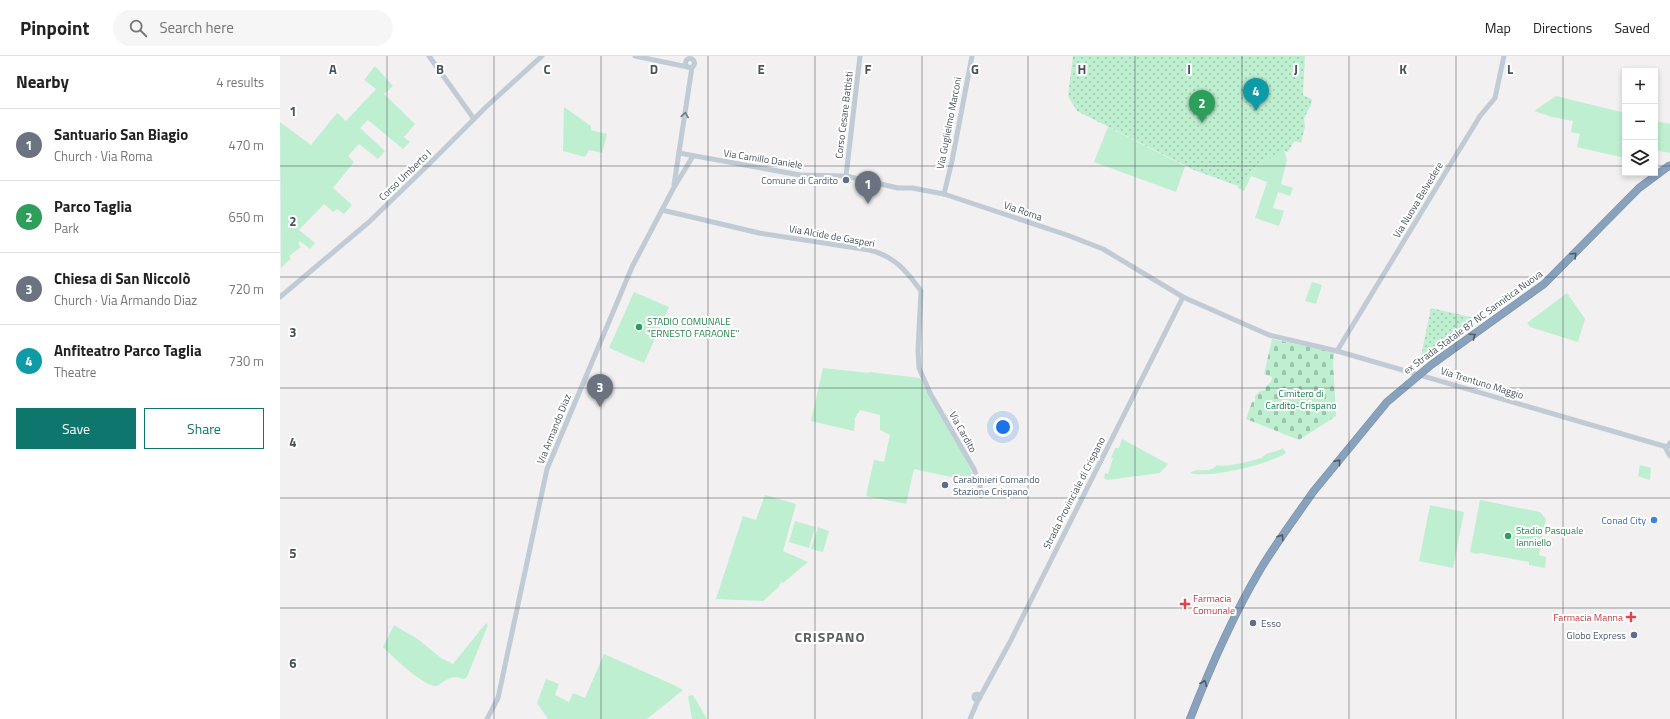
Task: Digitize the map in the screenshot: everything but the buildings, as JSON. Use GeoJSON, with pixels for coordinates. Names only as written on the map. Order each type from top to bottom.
{"type":"FeatureCollection","features":[{"type":"Feature","properties":{"kind":"highway","name":"ex Strada Statale 87 NC Sannitica Nuova"},"geometry":{"type":"LineString","coordinates":[[1190,719],[1220,646],[1260,570],[1313,492],[1387,402],[1399,390],[1430,365],[1544,284],[1639,188],[1670,165]]}},
{"type":"Feature","properties":{"kind":"street"},"geometry":{"type":"LineString","coordinates":[[429,56],[474,119]]}},
{"type":"Feature","properties":{"kind":"street","name":"Corso Umberto I"},"geometry":{"type":"LineString","coordinates":[[280,297],[369,222],[426,168],[474,119],[538,58],[542,56]]}},
{"type":"Feature","properties":{"kind":"street"},"geometry":{"type":"LineString","coordinates":[[636,56],[680,65],[691,61],[673,189]]}},
{"type":"Feature","properties":{"kind":"street","name":"Corso Cesare Battisti"},"geometry":{"type":"LineString","coordinates":[[846,176],[860,56]]}},
{"type":"Feature","properties":{"kind":"street","name":"Via Guglielmo Marconi"},"geometry":{"type":"LineString","coordinates":[[944,194],[952,161],[972,56]]}},
{"type":"Feature","properties":{"kind":"street","name":"Via Nuova Belvedere"},"geometry":{"type":"LineString","coordinates":[[1337,350],[1480,116],[1495,98],[1504,56]]}},
{"type":"Feature","properties":{"kind":"street","name":"Via Camillo Daniele"},"geometry":{"type":"LineString","coordinates":[[679,153],[800,175],[846,176]]}},
{"type":"Feature","properties":{"kind":"street","name":"Via Armando Diaz"},"geometry":{"type":"LineString","coordinates":[[487,719],[500,692],[547,469],[632,267],[673,189],[693,156]]}},
{"type":"Feature","properties":{"kind":"street"},"geometry":{"type":"LineString","coordinates":[[676,170],[678,175],[682,174]]}},
{"type":"Feature","properties":{"kind":"street","name":"Via Roma"},"geometry":{"type":"LineString","coordinates":[[846,176],[898,188],[912,188],[944,194],[1066,235],[1103,249],[1183,297],[1269,335],[1291,340]]}},
{"type":"Feature","properties":{"kind":"street","name":"Via Alcide de Gasperi"},"geometry":{"type":"LineString","coordinates":[[662,210],[759,233],[869,250],[882,253],[893,260],[904,269],[921,291],[918,350],[919,368],[924,380]]}},
{"type":"Feature","properties":{"kind":"street","name":"Strada Provinciale di Crispano"},"geometry":{"type":"LineString","coordinates":[[970,719],[979,698],[1010,642],[1183,297]]}},
{"type":"Feature","properties":{"kind":"street","name":"Via Trentuno Maggio"},"geometry":{"type":"LineString","coordinates":[[1291,340],[1337,350],[1668,445]]}},
{"type":"Feature","properties":{"kind":"street","name":"Via Cardito"},"geometry":{"type":"LineString","coordinates":[[924,380],[974,469],[980,486],[981,496]]}},
{"type":"Feature","properties":{"kind":"street"},"geometry":{"type":"LineString","coordinates":[[1668,445],[1667,453],[1670,456]]}},
{"type":"Feature","properties":{"kind":"green space"},"geometry":{"type":"Polygon","coordinates":[[[1073,56],[1305,56],[1303,95],[1312,99],[1311,105],[1304,118],[1305,127],[1301,143],[1294,141],[1288,152],[1284,151],[1261,162],[1247,179],[1238,186],[1194,170],[1077,111],[1068,96],[1073,56]]]}},
{"type":"Feature","properties":{"kind":"green space"},"geometry":{"type":"Polygon","coordinates":[[[375,66],[393,86],[384,94],[415,124],[404,137],[410,142],[403,149],[368,120],[360,128],[385,151],[378,159],[359,144],[348,156],[354,162],[333,188],[352,205],[344,214],[337,209],[333,212],[324,204],[299,230],[315,243],[310,249],[300,241],[298,244],[301,247],[289,256],[291,258],[281,268],[280,122],[311,145],[337,113],[346,121],[376,89],[364,80],[375,66]]]}},
{"type":"Feature","properties":{"kind":"green space"},"geometry":{"type":"Polygon","coordinates":[[[1556,96],[1622,112],[1622,157],[1577,147],[1580,134],[1571,132],[1573,121],[1552,117],[1534,111],[1556,96]]]}},
{"type":"Feature","properties":{"kind":"green space"},"geometry":{"type":"Polygon","coordinates":[[[564,107],[591,126],[591,130],[607,134],[602,153],[589,150],[585,157],[563,151],[564,107]]]}},
{"type":"Feature","properties":{"kind":"green space"},"geometry":{"type":"Polygon","coordinates":[[[1658,122],[1670,124],[1670,153],[1658,151],[1658,122]]]}},
{"type":"Feature","properties":{"kind":"green space"},"geometry":{"type":"Polygon","coordinates":[[[1108,127],[1185,166],[1176,192],[1094,162],[1108,127]]]}},
{"type":"Feature","properties":{"kind":"green space"},"geometry":{"type":"Polygon","coordinates":[[[1284,150],[1287,160],[1281,184],[1293,188],[1290,196],[1278,192],[1273,208],[1284,211],[1279,226],[1255,218],[1267,182],[1251,176],[1244,191],[1238,188],[1238,186],[1247,179],[1261,162],[1284,150]]]}},
{"type":"Feature","properties":{"kind":"green space"},"geometry":{"type":"Polygon","coordinates":[[[1312,282],[1322,285],[1316,304],[1305,301],[1312,282]]]}},
{"type":"Feature","properties":{"kind":"green space","name":"STADIO COMUNALE \"ERNESTO FARAONE\""},"geometry":{"type":"Polygon","coordinates":[[[634,292],[669,307],[644,363],[609,348],[634,292]]]}},
{"type":"Feature","properties":{"kind":"green space"},"geometry":{"type":"Polygon","coordinates":[[[1567,293],[1585,319],[1578,342],[1530,327],[1527,323],[1567,293]]]}},
{"type":"Feature","properties":{"kind":"green space"},"geometry":{"type":"Polygon","coordinates":[[[1431,308],[1475,318],[1427,357],[1421,356],[1431,308]]]}},
{"type":"Feature","properties":{"kind":"green space","name":"Cimitero di Cardito-Crispano"},"geometry":{"type":"Polygon","coordinates":[[[1272,339],[1334,352],[1333,361],[1336,416],[1299,440],[1246,419],[1252,402],[1255,401],[1255,396],[1260,391],[1265,390],[1266,386],[1271,382],[1272,377],[1264,374],[1272,339]]]}},
{"type":"Feature","properties":{"kind":"green space"},"geometry":{"type":"Polygon","coordinates":[[[823,368],[920,378],[960,446],[972,473],[974,482],[914,469],[906,504],[866,496],[874,460],[884,462],[890,435],[880,430],[880,415],[860,410],[855,418],[854,431],[811,421],[823,368]]]}},
{"type":"Feature","properties":{"kind":"green space"},"geometry":{"type":"Polygon","coordinates":[[[1122,439],[1168,464],[1160,473],[1107,480],[1104,478],[1105,473],[1108,474],[1113,458],[1111,458],[1115,448],[1119,448],[1122,439]]]}},
{"type":"Feature","properties":{"kind":"green space"},"geometry":{"type":"Polygon","coordinates":[[[1283,448],[1286,453],[1267,462],[1253,466],[1210,474],[1190,473],[1197,470],[1211,469],[1217,465],[1232,465],[1251,461],[1283,448]]]}},
{"type":"Feature","properties":{"kind":"green space"},"geometry":{"type":"Polygon","coordinates":[[[1640,465],[1651,468],[1650,480],[1638,476],[1640,465]]]}},
{"type":"Feature","properties":{"kind":"green space"},"geometry":{"type":"Polygon","coordinates":[[[765,495],[796,504],[783,551],[808,562],[783,583],[782,582],[779,585],[780,586],[763,601],[716,599],[743,516],[756,520],[765,495]]]}},
{"type":"Feature","properties":{"kind":"green space","name":"Stadio Pasquale Ianniello"},"geometry":{"type":"Polygon","coordinates":[[[1480,500],[1540,512],[1546,519],[1539,555],[1546,557],[1545,568],[1529,565],[1529,562],[1470,552],[1480,500]]]}},
{"type":"Feature","properties":{"kind":"green space"},"geometry":{"type":"Polygon","coordinates":[[[1430,505],[1464,512],[1453,568],[1419,561],[1430,505]]]}},
{"type":"Feature","properties":{"kind":"green space"},"geometry":{"type":"Polygon","coordinates":[[[795,521],[815,527],[809,548],[789,542],[795,521]]]}},
{"type":"Feature","properties":{"kind":"green space"},"geometry":{"type":"Polygon","coordinates":[[[818,527],[829,531],[823,552],[811,549],[818,527]]]}},
{"type":"Feature","properties":{"kind":"green space"},"geometry":{"type":"Polygon","coordinates":[[[486,623],[488,625],[467,677],[463,679],[452,677],[437,686],[425,682],[417,677],[383,647],[394,625],[419,640],[441,658],[453,664],[486,623]]]}},
{"type":"Feature","properties":{"kind":"green space"},"geometry":{"type":"Polygon","coordinates":[[[604,654],[683,690],[647,719],[548,719],[537,703],[546,679],[559,684],[555,695],[569,702],[573,693],[585,698],[604,654]]]}},
{"type":"Feature","properties":{"kind":"green space"},"geometry":{"type":"Polygon","coordinates":[[[693,695],[707,719],[692,719],[688,696],[693,695]]]}},
{"type":"Feature","properties":{"kind":"place","name":"Anfiteatro Parco Taglia"},"geometry":{"type":"Point","coordinates":[1256,111]}},
{"type":"Feature","properties":{"kind":"place","name":"Parco Taglia"},"geometry":{"type":"Point","coordinates":[1202,123]}},
{"type":"Feature","properties":{"kind":"place","name":"Comune di Cardito"},"geometry":{"type":"Point","coordinates":[846,180]}},
{"type":"Feature","properties":{"kind":"place","name":"Santuario San Biagio"},"geometry":{"type":"Point","coordinates":[868,204]}},
{"type":"Feature","properties":{"kind":"place","name":"STADIO COMUNALE \"ERNESTO FARAONE\""},"geometry":{"type":"Point","coordinates":[639,327]}},
{"type":"Feature","properties":{"kind":"place","name":"Chiesa di San Niccolò"},"geometry":{"type":"Point","coordinates":[600,407]}},
{"type":"Feature","properties":{"kind":"place","name":"Carabinieri Comando Stazione Crispano"},"geometry":{"type":"Point","coordinates":[945,485]}},
{"type":"Feature","properties":{"kind":"place","name":"Conad City"},"geometry":{"type":"Point","coordinates":[1654,520]}},
{"type":"Feature","properties":{"kind":"place","name":"Stadio Pasquale Ianniello"},"geometry":{"type":"Point","coordinates":[1508,536]}},
{"type":"Feature","properties":{"kind":"place","name":"Farmacia Comunale"},"geometry":{"type":"Point","coordinates":[1185,604]}},
{"type":"Feature","properties":{"kind":"place","name":"Farmacia Manna"},"geometry":{"type":"Point","coordinates":[1631,617]}},
{"type":"Feature","properties":{"kind":"place","name":"Esso"},"geometry":{"type":"Point","coordinates":[1253,623]}},
{"type":"Feature","properties":{"kind":"place","name":"Globo Express"},"geometry":{"type":"Point","coordinates":[1634,635]}},
{"type":"Feature","properties":{"kind":"district","name":"CRISPANO"},"geometry":{"type":"Point","coordinates":[830,636]}}]}
